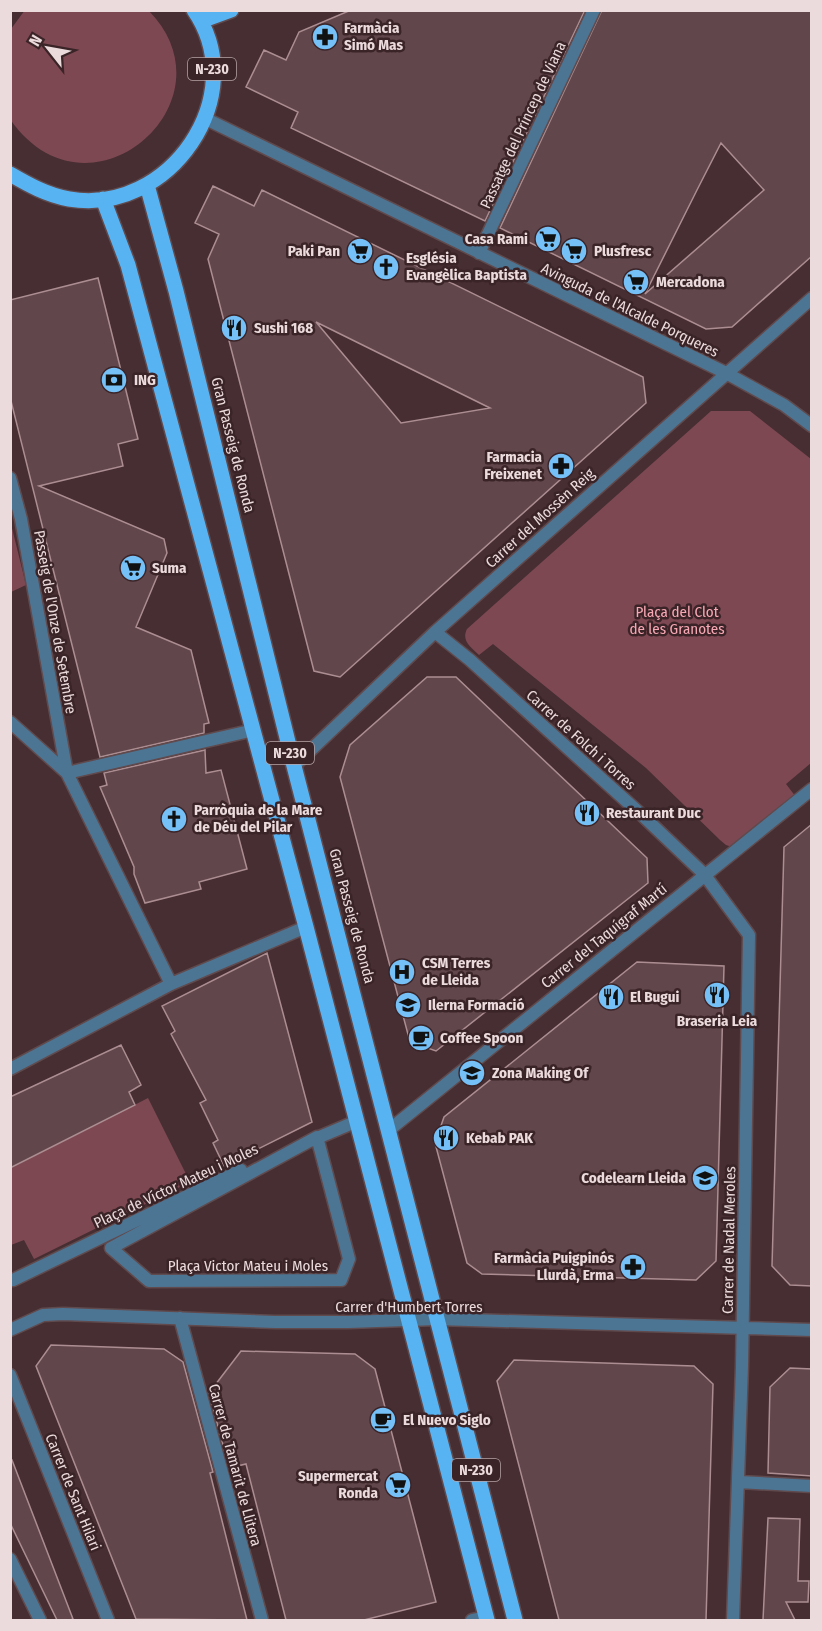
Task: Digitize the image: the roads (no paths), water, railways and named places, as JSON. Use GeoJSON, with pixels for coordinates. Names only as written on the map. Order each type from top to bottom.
{"type":"FeatureCollection","features":[{"type":"Feature","properties":{"kind":"main road"},"geometry":{"type":"LineString","coordinates":[[198,16],[231,10]]}},
{"type":"Feature","properties":{"kind":"main road","name":"N-230"},"geometry":{"type":"LineString","coordinates":[[10,174],[38,190],[70,199],[103,199],[126,195],[147,185],[174,166],[194,140],[211,100],[213,80],[211,50],[198,16]]}},
{"type":"Feature","properties":{"kind":"main road","name":"Gran Passeig de Ronda"},"geometry":{"type":"LineString","coordinates":[[147,185],[176,291],[294,766],[515,1620]]}},
{"type":"Feature","properties":{"kind":"main road","name":"N-230"},"geometry":{"type":"LineString","coordinates":[[103,199],[128,265],[254,730],[408,1320],[481,1619]]}},
{"type":"Feature","properties":{"kind":"street","name":"Passatge del Príncep de Viana"},"geometry":{"type":"LineString","coordinates":[[479,253],[594,10]]}},
{"type":"Feature","properties":{"kind":"street","name":"Avinguda de l'Alcalde Porqueres"},"geometry":{"type":"LineString","coordinates":[[204,118],[726,373],[784,405],[812,426]]}},
{"type":"Feature","properties":{"kind":"street","name":"Carrer del Mossèn Reig"},"geometry":{"type":"LineString","coordinates":[[294,766],[435,632],[812,298]]}},
{"type":"Feature","properties":{"kind":"street","name":"Passeig de l'Onze de Setembre"},"geometry":{"type":"LineString","coordinates":[[10,478],[21,519],[67,773]]}},
{"type":"Feature","properties":{"kind":"street","name":"Carrer de Folch i Torres"},"geometry":{"type":"LineString","coordinates":[[435,632],[470,660],[705,874]]}},
{"type":"Feature","properties":{"kind":"street"},"geometry":{"type":"LineString","coordinates":[[10,722],[67,773],[171,984]]}},
{"type":"Feature","properties":{"kind":"street"},"geometry":{"type":"LineString","coordinates":[[67,773],[254,730]]}},
{"type":"Feature","properties":{"kind":"street","name":"Carrer del Taquígraf Martí"},"geometry":{"type":"LineString","coordinates":[[389,1130],[812,789]]}},
{"type":"Feature","properties":{"kind":"street","name":"Carrer de Nadal Meroles"},"geometry":{"type":"LineString","coordinates":[[705,874],[749,935],[743,1328],[733,1620]]}},
{"type":"Feature","properties":{"kind":"street"},"geometry":{"type":"LineString","coordinates":[[10,1069],[171,984],[306,927]]}},
{"type":"Feature","properties":{"kind":"street","name":"Plaça de Víctor Mateu i Moles"},"geometry":{"type":"LineString","coordinates":[[11,1279],[239,1165],[355,1122]]}},
{"type":"Feature","properties":{"kind":"street","name":"Plaça Victor Mateu i Moles"},"geometry":{"type":"LineString","coordinates":[[317,1137],[350,1259],[341,1280],[148,1281],[111,1248],[286,1154],[317,1137]]}},
{"type":"Feature","properties":{"kind":"street","name":"Carrer d'Humbert Torres"},"geometry":{"type":"LineString","coordinates":[[10,1330],[43,1315],[89,1314],[348,1323],[437,1319],[812,1330]]}},
{"type":"Feature","properties":{"kind":"street","name":"Carrer de Tamarit de Llitera"},"geometry":{"type":"LineString","coordinates":[[180,1318],[262,1620]]}},
{"type":"Feature","properties":{"kind":"street","name":"Carrer de Sant Hilari"},"geometry":{"type":"LineString","coordinates":[[10,1375],[108,1620]]}},
{"type":"Feature","properties":{"kind":"street"},"geometry":{"type":"LineString","coordinates":[[739,1482],[812,1486]]}},
{"type":"Feature","properties":{"kind":"street"},"geometry":{"type":"LineString","coordinates":[[10,1559],[40,1620]]}},
{"type":"Feature","properties":{"kind":"place","name":"Farmàcia Simó Mas"},"geometry":{"type":"Point","coordinates":[325,37]}},
{"type":"Feature","properties":{"kind":"place","name":"Casa Rami"},"geometry":{"type":"Point","coordinates":[548,239]}},
{"type":"Feature","properties":{"kind":"place","name":"Paki Pan"},"geometry":{"type":"Point","coordinates":[360,251]}},
{"type":"Feature","properties":{"kind":"place","name":"Plusfresc"},"geometry":{"type":"Point","coordinates":[574,251]}},
{"type":"Feature","properties":{"kind":"place","name":"Església Evangèlica Baptista"},"geometry":{"type":"Point","coordinates":[386,267]}},
{"type":"Feature","properties":{"kind":"place","name":"Mercadona"},"geometry":{"type":"Point","coordinates":[636,282]}},
{"type":"Feature","properties":{"kind":"place","name":"Sushi 168"},"geometry":{"type":"Point","coordinates":[234,328]}},
{"type":"Feature","properties":{"kind":"place","name":"ING"},"geometry":{"type":"Point","coordinates":[114,380]}},
{"type":"Feature","properties":{"kind":"place","name":"Farmacia Freixenet"},"geometry":{"type":"Point","coordinates":[561,466]}},
{"type":"Feature","properties":{"kind":"place","name":"Suma"},"geometry":{"type":"Point","coordinates":[133,568]}},
{"type":"Feature","properties":{"kind":"place","name":"Restaurant Duc"},"geometry":{"type":"Point","coordinates":[587,813]}},
{"type":"Feature","properties":{"kind":"place","name":"Parròquia de la Mare de Déu del Pilar"},"geometry":{"type":"Point","coordinates":[174,819]}},
{"type":"Feature","properties":{"kind":"place","name":"CSM Terres de Lleida"},"geometry":{"type":"Point","coordinates":[402,972]}},
{"type":"Feature","properties":{"kind":"place","name":"Braseria Leia"},"geometry":{"type":"Point","coordinates":[717,995]}},
{"type":"Feature","properties":{"kind":"place","name":"El Bugui"},"geometry":{"type":"Point","coordinates":[611,997]}},
{"type":"Feature","properties":{"kind":"place","name":"Ilerna Formació"},"geometry":{"type":"Point","coordinates":[408,1005]}},
{"type":"Feature","properties":{"kind":"place","name":"Coffee Spoon"},"geometry":{"type":"Point","coordinates":[421,1038]}},
{"type":"Feature","properties":{"kind":"place","name":"Zona Making Of"},"geometry":{"type":"Point","coordinates":[472,1073]}},
{"type":"Feature","properties":{"kind":"place","name":"Kebab PAK"},"geometry":{"type":"Point","coordinates":[446,1138]}},
{"type":"Feature","properties":{"kind":"place","name":"Codelearn Lleida"},"geometry":{"type":"Point","coordinates":[705,1178]}},
{"type":"Feature","properties":{"kind":"place","name":"Farmàcia Puigpinós Llurdà, Erma"},"geometry":{"type":"Point","coordinates":[633,1267]}},
{"type":"Feature","properties":{"kind":"place","name":"El Nuevo Siglo"},"geometry":{"type":"Point","coordinates":[383,1420]}},
{"type":"Feature","properties":{"kind":"place","name":"Supermercat Ronda"},"geometry":{"type":"Point","coordinates":[398,1485]}},
{"type":"Feature","properties":{"kind":"park label","name":"Plaça del Clot de les Granotes"},"geometry":{"type":"Point","coordinates":[677,620]}}]}
